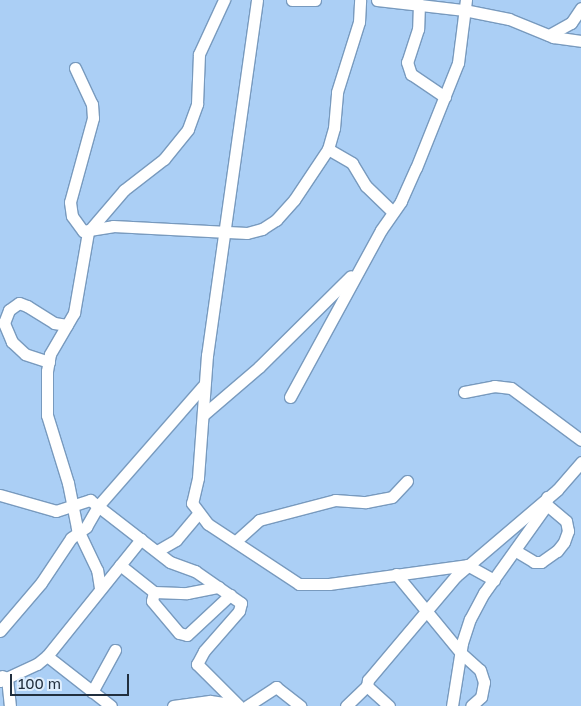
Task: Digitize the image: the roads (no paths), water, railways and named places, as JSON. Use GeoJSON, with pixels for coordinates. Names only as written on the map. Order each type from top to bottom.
{"type":"FeatureCollection","features":[{"type":"Feature","properties":{"kind":"lane"},"geometry":{"type":"LineString","coordinates":[[100,588],[97,570],[80,532],[72,506],[47,415],[49,362],[67,325],[79,292],[88,232],[124,190],[172,151],[188,129],[197,104],[199,54],[224,0]]}},
{"type":"Feature","properties":{"kind":"lane"},"geometry":{"type":"LineString","coordinates":[[257,0],[204,385],[198,478],[192,503],[208,524],[299,584],[329,584],[467,565],[494,580]]}},
{"type":"Feature","properties":{"kind":"lane"},"geometry":{"type":"LineString","coordinates":[[292,0],[314,0]]}},
{"type":"Feature","properties":{"kind":"lane"},"geometry":{"type":"LineString","coordinates":[[75,68],[92,104],[93,118],[74,184],[71,209],[78,226],[88,232],[114,226],[170,227],[225,233],[262,229],[276,220],[294,200],[328,149],[334,128],[337,92],[359,22],[360,0]]}},
{"type":"Feature","properties":{"kind":"lane"},"geometry":{"type":"LineString","coordinates":[[377,0],[419,4],[466,5],[549,35],[581,41]]}},
{"type":"Feature","properties":{"kind":"lane"},"geometry":{"type":"LineString","coordinates":[[419,4],[418,29],[407,62],[410,74],[445,97]]}},
{"type":"Feature","properties":{"kind":"lane"},"geometry":{"type":"LineString","coordinates":[[290,397],[413,176],[459,58],[466,5]]}},
{"type":"Feature","properties":{"kind":"lane"},"geometry":{"type":"LineString","coordinates":[[549,35],[571,23],[580,14]]}},
{"type":"Feature","properties":{"kind":"lane"},"geometry":{"type":"LineString","coordinates":[[328,149],[352,163],[366,186],[393,212]]}},
{"type":"Feature","properties":{"kind":"lane"},"geometry":{"type":"LineString","coordinates":[[203,415],[252,374],[360,269]]}},
{"type":"Feature","properties":{"kind":"lane"},"geometry":{"type":"LineString","coordinates":[[49,362],[25,354],[12,342],[4,323],[9,310],[19,304],[27,306],[54,324],[67,325]]}},
{"type":"Feature","properties":{"kind":"lane"},"geometry":{"type":"LineString","coordinates":[[0,631],[41,583],[62,550],[80,532],[98,506],[204,385]]}},
{"type":"Feature","properties":{"kind":"lane"},"geometry":{"type":"LineString","coordinates":[[464,392],[494,386],[511,388],[581,440]]}},
{"type":"Feature","properties":{"kind":"lane"},"geometry":{"type":"LineString","coordinates":[[452,706],[461,653],[470,619],[547,501],[581,462]]}},
{"type":"Feature","properties":{"kind":"lane"},"geometry":{"type":"LineString","coordinates":[[236,541],[259,520],[335,500],[366,502],[392,497],[407,481]]}},
{"type":"Feature","properties":{"kind":"lane"},"geometry":{"type":"LineString","coordinates":[[0,495],[56,511],[90,500],[157,551],[230,595],[242,606],[204,651],[197,664],[241,706]]}},
{"type":"Feature","properties":{"kind":"lane"},"geometry":{"type":"LineString","coordinates":[[516,551],[534,562],[541,562],[553,555],[564,542],[568,531],[566,521],[547,501]]}},
{"type":"Feature","properties":{"kind":"lane"},"geometry":{"type":"LineString","coordinates":[[346,706],[367,686],[368,680],[467,565],[547,501]]}},
{"type":"Feature","properties":{"kind":"lane"},"geometry":{"type":"LineString","coordinates":[[157,551],[176,540],[199,513]]}},
{"type":"Feature","properties":{"kind":"lane"},"geometry":{"type":"LineString","coordinates":[[10,706],[2,678],[37,664],[46,656],[141,539]]}},
{"type":"Feature","properties":{"kind":"lane"},"geometry":{"type":"LineString","coordinates":[[120,565],[154,592],[187,593],[218,587]]}},
{"type":"Feature","properties":{"kind":"lane"},"geometry":{"type":"LineString","coordinates":[[396,574],[461,653],[480,670],[484,682],[481,697],[471,706]]}},
{"type":"Feature","properties":{"kind":"lane"},"geometry":{"type":"LineString","coordinates":[[154,592],[152,602],[179,633],[187,635],[230,595]]}},
{"type":"Feature","properties":{"kind":"lane"},"geometry":{"type":"LineString","coordinates":[[92,692],[115,650]]}},
{"type":"Feature","properties":{"kind":"lane"},"geometry":{"type":"LineString","coordinates":[[46,656],[111,706]]}},
{"type":"Feature","properties":{"kind":"lane"},"geometry":{"type":"LineString","coordinates":[[367,686],[389,706]]}},
{"type":"Feature","properties":{"kind":"lane"},"geometry":{"type":"LineString","coordinates":[[173,706],[210,701],[241,706],[276,687],[300,706]]}}]}
